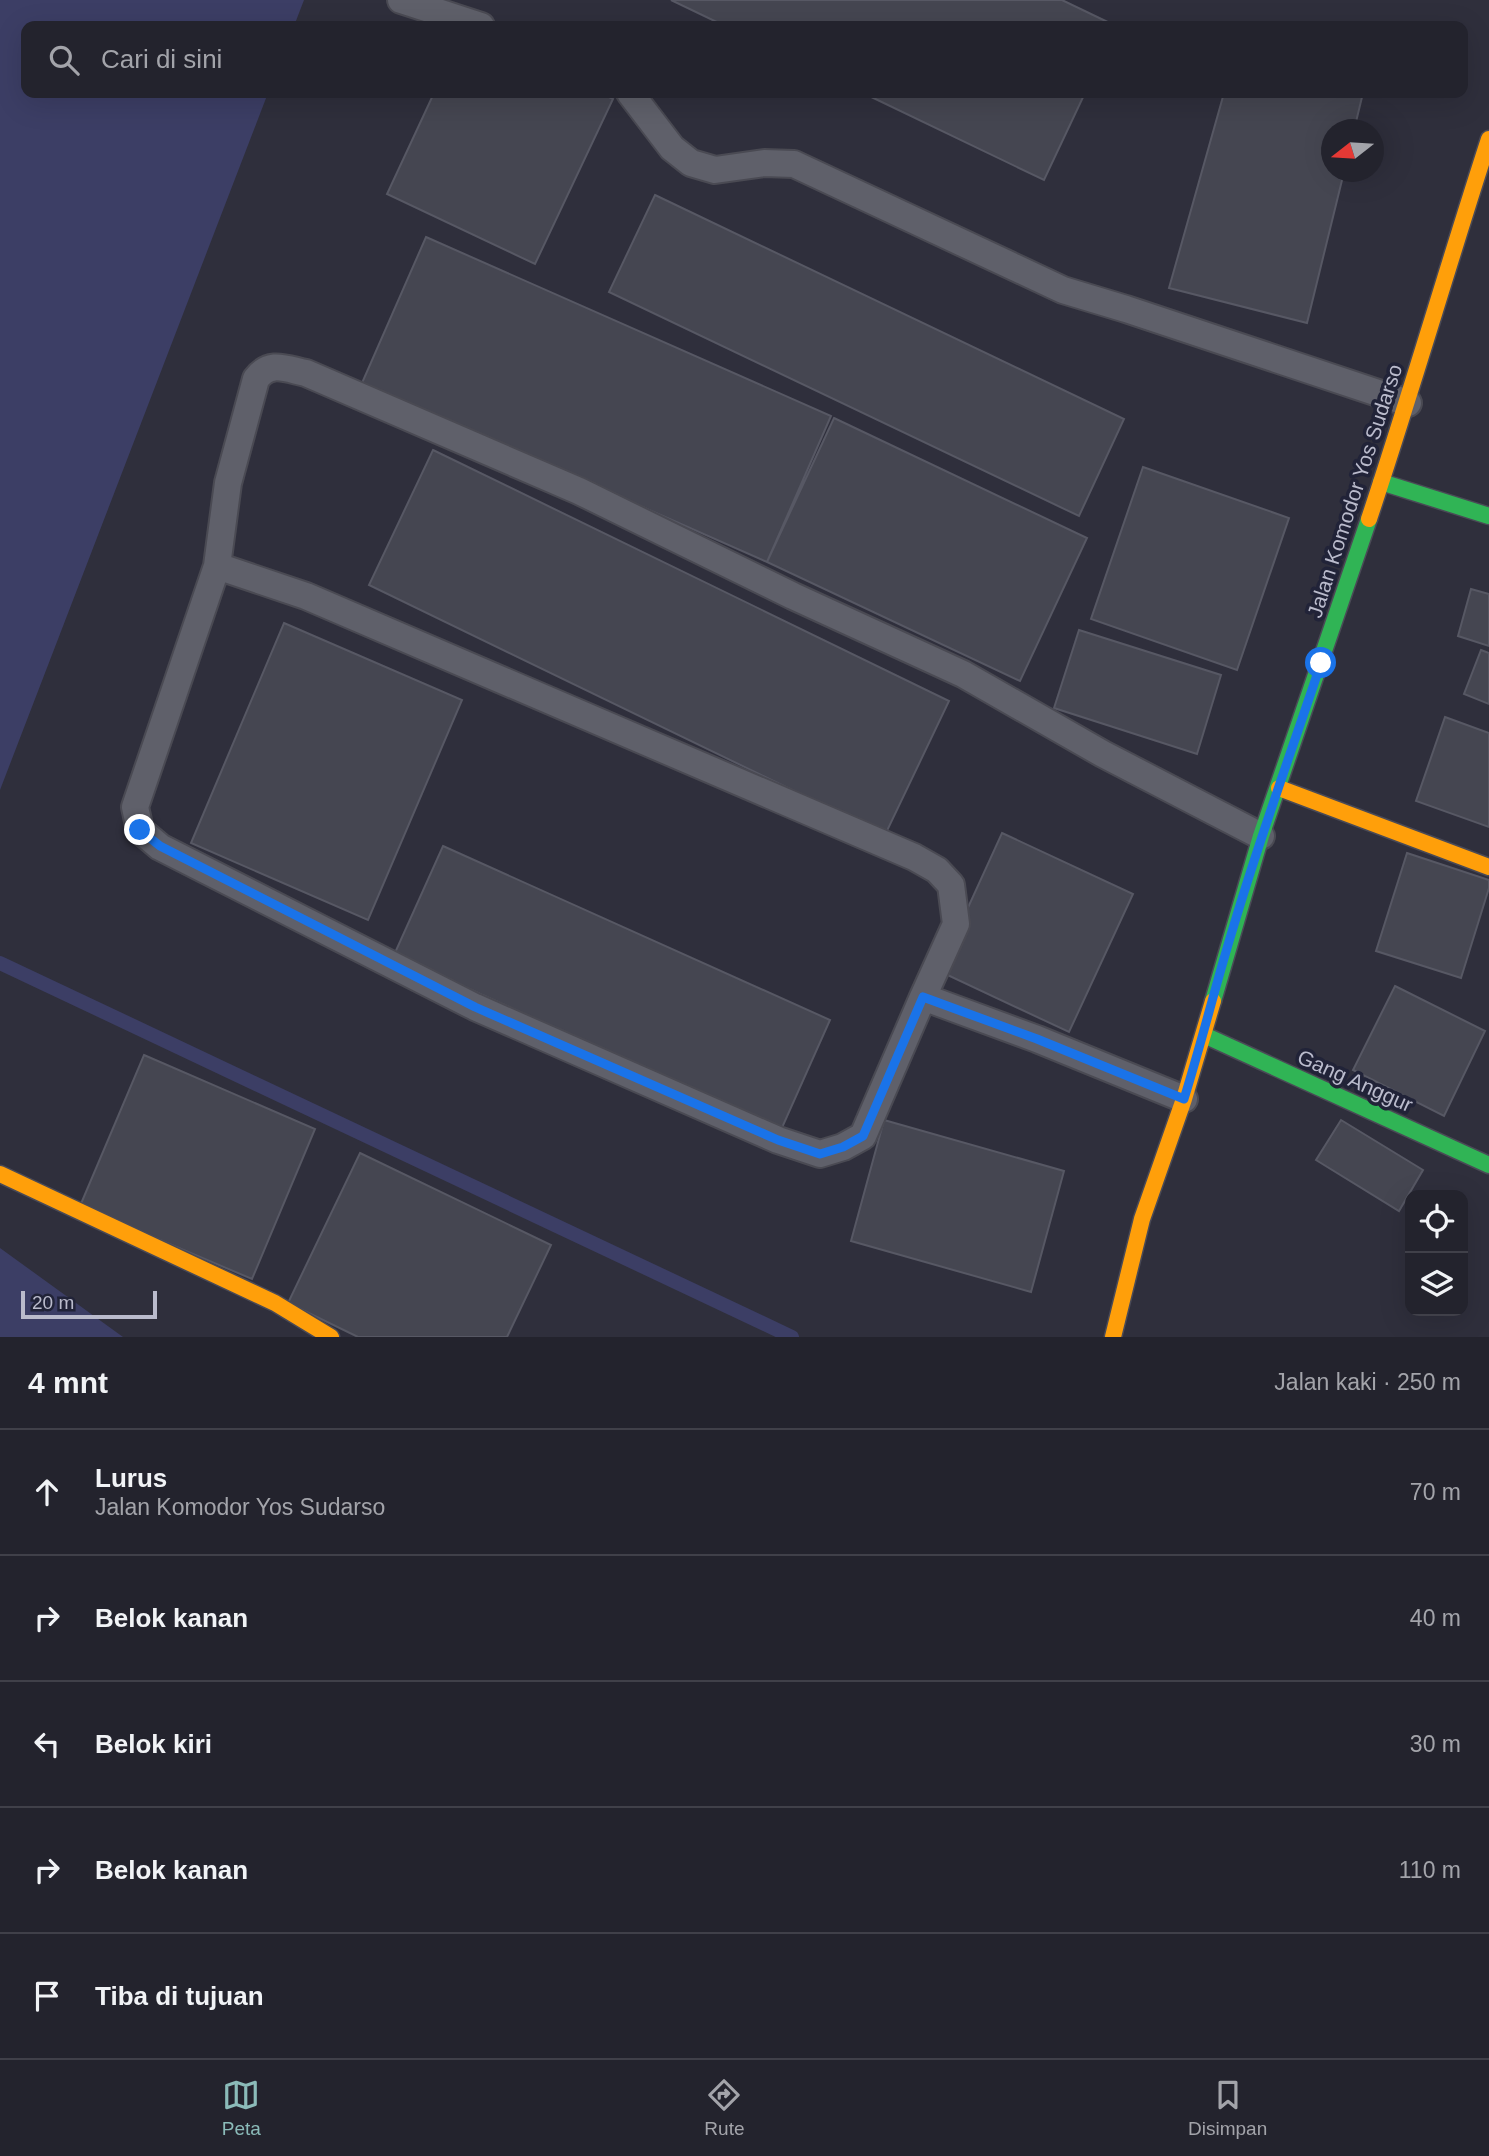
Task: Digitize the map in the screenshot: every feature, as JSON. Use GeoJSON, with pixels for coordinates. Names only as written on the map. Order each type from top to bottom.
{"type":"FeatureCollection","features":[{"type":"Feature","properties":{"kind":"street","name":"Jalan Komodor Yos Sudarso"},"geometry":{"type":"LineString","coordinates":[[1113,1337],[1142,1220],[1204,1035],[1261,836],[1408,403],[1438,298],[1489,139]]}},
{"type":"Feature","properties":{"kind":"street"},"geometry":{"type":"LineString","coordinates":[[1381,482],[1489,516]]}},
{"type":"Feature","properties":{"kind":"street"},"geometry":{"type":"LineString","coordinates":[[1279,788],[1489,867]]}},
{"type":"Feature","properties":{"kind":"street","name":"Gang Anggur"},"geometry":{"type":"LineString","coordinates":[[1204,1035],[1489,1165]]}},
{"type":"Feature","properties":{"kind":"street"},"geometry":{"type":"LineString","coordinates":[[0,1174],[275,1303],[331,1337]]}},
{"type":"Feature","properties":{"kind":"lane"},"geometry":{"type":"LineString","coordinates":[[401,0],[466,21]]}},
{"type":"Feature","properties":{"kind":"lane"},"geometry":{"type":"LineString","coordinates":[[634,98],[672,148],[691,163],[715,170],[764,163],[794,163],[1063,290],[1408,403]]}},
{"type":"Feature","properties":{"kind":"lane"},"geometry":{"type":"LineString","coordinates":[[217,566],[318,601],[914,857],[937,870],[951,885],[956,924],[863,1136],[843,1147],[820,1154],[778,1140],[475,1007],[160,846],[140,830],[135,807],[217,566],[228,483],[256,379],[262,371],[273,367],[306,373],[579,491],[793,596],[963,674],[1103,754],[1261,836]]}},
{"type":"Feature","properties":{"kind":"lane"},"geometry":{"type":"LineString","coordinates":[[923,997],[1037,1039],[1184,1099]]}},
{"type":"Feature","properties":{"kind":"water"},"geometry":{"type":"Polygon","coordinates":[[[0,0],[304,0],[296,21],[21,21],[21,98],[266,98],[0,790],[0,0]]]}},
{"type":"Feature","properties":{"kind":"water"},"geometry":{"type":"Polygon","coordinates":[[[0,1248],[123,1337],[0,1337],[0,1248]]]}},
{"type":"Feature","properties":{"kind":"building"},"geometry":{"type":"Polygon","coordinates":[[[671,0],[1062,0],[1106,21],[715,21],[671,0]]]}},
{"type":"Feature","properties":{"kind":"building"},"geometry":{"type":"Polygon","coordinates":[[[432,98],[613,99],[535,264],[387,194],[432,98]]]}},
{"type":"Feature","properties":{"kind":"building"},"geometry":{"type":"Polygon","coordinates":[[[873,98],[1083,98],[1044,180],[873,98]]]}},
{"type":"Feature","properties":{"kind":"building"},"geometry":{"type":"Polygon","coordinates":[[[1223,98],[1362,98],[1357,119],[1321,119],[1321,182],[1342,182],[1307,323],[1169,288],[1223,98]]]}},
{"type":"Feature","properties":{"kind":"building"},"geometry":{"type":"Polygon","coordinates":[[[655,195],[1124,419],[1079,516],[609,292],[655,195]]]}},
{"type":"Feature","properties":{"kind":"building"},"geometry":{"type":"Polygon","coordinates":[[[426,237],[831,416],[767,562],[362,383],[426,237]]]}},
{"type":"Feature","properties":{"kind":"building"},"geometry":{"type":"Polygon","coordinates":[[[834,418],[1087,538],[1020,681],[767,562],[834,418]]]}},
{"type":"Feature","properties":{"kind":"building"},"geometry":{"type":"Polygon","coordinates":[[[433,450],[949,701],[885,835],[369,585],[433,450]]]}},
{"type":"Feature","properties":{"kind":"building"},"geometry":{"type":"Polygon","coordinates":[[[1143,467],[1289,518],[1237,670],[1091,619],[1143,467]]]}},
{"type":"Feature","properties":{"kind":"building"},"geometry":{"type":"Polygon","coordinates":[[[1471,589],[1489,594],[1489,646],[1458,636],[1471,589]]]}},
{"type":"Feature","properties":{"kind":"building"},"geometry":{"type":"Polygon","coordinates":[[[284,623],[462,700],[368,920],[191,843],[284,623]]]}},
{"type":"Feature","properties":{"kind":"building"},"geometry":{"type":"Polygon","coordinates":[[[1079,630],[1221,675],[1197,754],[1054,708],[1079,630]]]}},
{"type":"Feature","properties":{"kind":"building"},"geometry":{"type":"Polygon","coordinates":[[[1481,650],[1489,653],[1489,704],[1464,694],[1481,650]]]}},
{"type":"Feature","properties":{"kind":"building"},"geometry":{"type":"Polygon","coordinates":[[[1445,717],[1489,733],[1489,827],[1416,801],[1445,717]]]}},
{"type":"Feature","properties":{"kind":"building"},"geometry":{"type":"Polygon","coordinates":[[[1002,833],[1133,894],[1069,1032],[939,971],[1002,833]]]}},
{"type":"Feature","properties":{"kind":"building"},"geometry":{"type":"Polygon","coordinates":[[[443,846],[830,1020],[781,1130],[394,955],[443,846]]]}},
{"type":"Feature","properties":{"kind":"building"},"geometry":{"type":"Polygon","coordinates":[[[1407,853],[1489,880],[1489,888],[1461,978],[1376,951],[1407,853]]]}},
{"type":"Feature","properties":{"kind":"building"},"geometry":{"type":"Polygon","coordinates":[[[1395,986],[1485,1031],[1444,1116],[1353,1070],[1395,986]]]}},
{"type":"Feature","properties":{"kind":"building"},"geometry":{"type":"Polygon","coordinates":[[[144,1055],[315,1129],[252,1279],[80,1206],[144,1055]]]}},
{"type":"Feature","properties":{"kind":"building"},"geometry":{"type":"Polygon","coordinates":[[[884,1120],[1064,1171],[1031,1292],[851,1241],[884,1120]]]}},
{"type":"Feature","properties":{"kind":"building"},"geometry":{"type":"Polygon","coordinates":[[[1341,1120],[1423,1170],[1411,1190],[1405,1190],[1405,1201],[1399,1211],[1316,1160],[1341,1120]]]}},
{"type":"Feature","properties":{"kind":"building"},"geometry":{"type":"Polygon","coordinates":[[[360,1153],[551,1245],[507,1337],[358,1337],[288,1303],[360,1153]]]}},
{"type":"Feature","properties":{"kind":"waterway"},"geometry":{"type":"LineString","coordinates":[[0,963],[792,1337]]}},
{"type":"Feature","properties":{"kind":"traffic: fast"},"geometry":{"type":"LineString","coordinates":[[1381,482],[1489,516]]}},
{"type":"Feature","properties":{"kind":"traffic: fast"},"geometry":{"type":"LineString","coordinates":[[1213,1001],[1261,836],[1369,519]]}},
{"type":"Feature","properties":{"kind":"traffic: fast"},"geometry":{"type":"LineString","coordinates":[[1204,1035],[1489,1165]]}},
{"type":"Feature","properties":{"kind":"traffic: slow"},"geometry":{"type":"LineString","coordinates":[[1369,519],[1489,139]]}},
{"type":"Feature","properties":{"kind":"traffic: slow"},"geometry":{"type":"LineString","coordinates":[[1279,788],[1489,867]]}},
{"type":"Feature","properties":{"kind":"traffic: slow"},"geometry":{"type":"LineString","coordinates":[[1113,1337],[1142,1219],[1184,1099],[1213,1001]]}},
{"type":"Feature","properties":{"kind":"traffic: slow"},"geometry":{"type":"LineString","coordinates":[[0,1174],[275,1303],[331,1337]]}},
{"type":"Feature","properties":{"kind":"route"},"geometry":{"type":"LineString","coordinates":[[140,830],[160,846],[475,1007],[778,1140],[820,1154],[843,1147],[863,1136],[923,997],[1037,1039],[1184,1099],[1261,836],[1321,663]]}}]}
